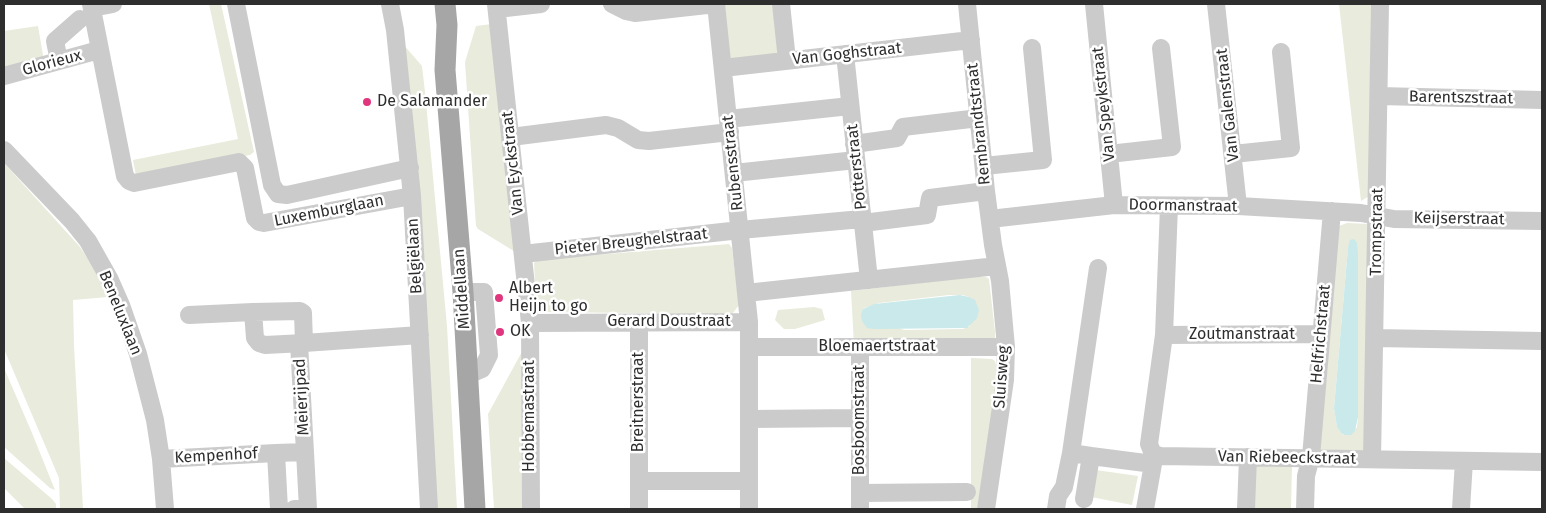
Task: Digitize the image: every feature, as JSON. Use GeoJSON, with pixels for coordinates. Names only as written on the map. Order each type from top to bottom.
{"type":"FeatureCollection","features":[{"type":"Feature","properties":{"kind":"main road","name":"Middellaan"},"geometry":{"type":"LineString","coordinates":[[430,4],[445,70]]}},
{"type":"Feature","properties":{"kind":"main road","name":"Middellaan"},"geometry":{"type":"LineString","coordinates":[[445,4],[447,25],[445,70],[463,292],[475,509]]}},
{"type":"Feature","properties":{"kind":"street"},"geometry":{"type":"LineString","coordinates":[[58,61],[55,41],[88,10],[113,4]]}},
{"type":"Feature","properties":{"kind":"street"},"geometry":{"type":"LineString","coordinates":[[236,4],[272,186],[278,194],[287,195],[410,168]]}},
{"type":"Feature","properties":{"kind":"street","name":"Belgiëlaan"},"geometry":{"type":"LineString","coordinates":[[390,4],[395,30],[410,168],[429,509]]}},
{"type":"Feature","properties":{"kind":"street"},"geometry":{"type":"LineString","coordinates":[[496,6],[541,4]]}},
{"type":"Feature","properties":{"kind":"street"},"geometry":{"type":"LineString","coordinates":[[612,4],[635,13],[716,4]]}},
{"type":"Feature","properties":{"kind":"street","name":"Rubensstraat"},"geometry":{"type":"LineString","coordinates":[[716,4],[749,322],[749,509]]}},
{"type":"Feature","properties":{"kind":"street"},"geometry":{"type":"LineString","coordinates":[[781,4],[787,60]]}},
{"type":"Feature","properties":{"kind":"street","name":"Rembrandtstraat"},"geometry":{"type":"LineString","coordinates":[[967,4],[993,245]]}},
{"type":"Feature","properties":{"kind":"street","name":"Van Speykstraat"},"geometry":{"type":"LineString","coordinates":[[1094,4],[1114,205]]}},
{"type":"Feature","properties":{"kind":"street","name":"Van Galenstraat"},"geometry":{"type":"LineString","coordinates":[[1216,4],[1238,206]]}},
{"type":"Feature","properties":{"kind":"street","name":"Trompstraat"},"geometry":{"type":"LineString","coordinates":[[1372,460],[1380,4]]}},
{"type":"Feature","properties":{"kind":"street","name":"Van Eyckstraat"},"geometry":{"type":"LineString","coordinates":[[496,6],[530,323]]}},
{"type":"Feature","properties":{"kind":"street"},"geometry":{"type":"LineString","coordinates":[[88,10],[99,50]]}},
{"type":"Feature","properties":{"kind":"street","name":"Van Goghstraat"},"geometry":{"type":"LineString","coordinates":[[723,68],[971,40]]}},
{"type":"Feature","properties":{"kind":"street"},"geometry":{"type":"LineString","coordinates":[[984,166],[1043,160],[1032,48]]}},
{"type":"Feature","properties":{"kind":"street"},"geometry":{"type":"LineString","coordinates":[[1109,154],[1172,147],[1161,48]]}},
{"type":"Feature","properties":{"kind":"street","name":"Glorieux"},"geometry":{"type":"LineString","coordinates":[[4,76],[99,50]]}},
{"type":"Feature","properties":{"kind":"street","name":"Luxemburglaan"},"geometry":{"type":"LineString","coordinates":[[99,50],[128,181],[134,183],[239,162],[245,168],[256,218],[259,222],[264,223],[412,196]]}},
{"type":"Feature","properties":{"kind":"street"},"geometry":{"type":"LineString","coordinates":[[1233,154],[1291,148],[1280,52]]}},
{"type":"Feature","properties":{"kind":"street","name":"Potterstraat"},"geometry":{"type":"LineString","coordinates":[[845,54],[869,280]]}},
{"type":"Feature","properties":{"kind":"street","name":"Barentszstraat"},"geometry":{"type":"LineString","coordinates":[[1379,96],[1542,100]]}},
{"type":"Feature","properties":{"kind":"street"},"geometry":{"type":"LineString","coordinates":[[510,137],[606,126],[618,128],[638,140],[649,141],[850,106]]}},
{"type":"Feature","properties":{"kind":"street"},"geometry":{"type":"LineString","coordinates":[[734,173],[855,152],[897,138],[903,127],[979,118]]}},
{"type":"Feature","properties":{"kind":"street","name":"Beneluxlaan"},"geometry":{"type":"LineString","coordinates":[[4,150],[72,221],[88,241],[110,280],[121,305],[144,373],[156,420],[165,509]]}},
{"type":"Feature","properties":{"kind":"street","name":"Pieter Breughelstraat"},"geometry":{"type":"LineString","coordinates":[[523,254],[740,230],[927,215],[930,198],[986,191]]}},
{"type":"Feature","properties":{"kind":"street","name":"Doormanstraat"},"geometry":{"type":"LineString","coordinates":[[990,219],[1114,205],[1238,206],[1361,212],[1377,215]]}},
{"type":"Feature","properties":{"kind":"street"},"geometry":{"type":"LineString","coordinates":[[1145,509],[1153,459],[1149,444],[1164,335],[1169,206]]}},
{"type":"Feature","properties":{"kind":"street","name":"Helfrichstraat"},"geometry":{"type":"LineString","coordinates":[[1305,509],[1306,476],[1310,457],[1332,211]]}},
{"type":"Feature","properties":{"kind":"street","name":"Keijserstraat"},"geometry":{"type":"LineString","coordinates":[[1377,215],[1394,219],[1542,220]]}},
{"type":"Feature","properties":{"kind":"street","name":"Sluisweg"},"geometry":{"type":"LineString","coordinates":[[986,509],[1004,380],[1006,348],[993,245]]}},
{"type":"Feature","properties":{"kind":"street"},"geometry":{"type":"LineString","coordinates":[[746,293],[997,266]]}},
{"type":"Feature","properties":{"kind":"street"},"geometry":{"type":"LineString","coordinates":[[1056,509],[1058,496],[1064,486],[1071,453],[1098,268]]}},
{"type":"Feature","properties":{"kind":"street","name":"Meierijpad"},"geometry":{"type":"LineString","coordinates":[[253,312],[300,311],[303,313],[305,452],[276,453]]}},
{"type":"Feature","properties":{"kind":"street"},"geometry":{"type":"LineString","coordinates":[[189,315],[253,312],[255,338],[265,346],[420,335]]}},
{"type":"Feature","properties":{"kind":"street","name":"Gerard Doustraat"},"geometry":{"type":"LineString","coordinates":[[530,323],[749,322]]}},
{"type":"Feature","properties":{"kind":"street","name":"Hobbemastraat"},"geometry":{"type":"LineString","coordinates":[[530,323],[531,509]]}},
{"type":"Feature","properties":{"kind":"street","name":"Breitnerstraat"},"geometry":{"type":"LineString","coordinates":[[638,323],[639,509]]}},
{"type":"Feature","properties":{"kind":"street","name":"Zoutmanstraat"},"geometry":{"type":"LineString","coordinates":[[1164,335],[1320,334]]}},
{"type":"Feature","properties":{"kind":"street"},"geometry":{"type":"LineString","coordinates":[[1375,338],[1542,341]]}},
{"type":"Feature","properties":{"kind":"street","name":"Bloemaertstraat"},"geometry":{"type":"LineString","coordinates":[[749,347],[1006,348]]}},
{"type":"Feature","properties":{"kind":"street","name":"Bosboomstraat"},"geometry":{"type":"LineString","coordinates":[[860,347],[860,501],[967,492]]}},
{"type":"Feature","properties":{"kind":"street"},"geometry":{"type":"LineString","coordinates":[[749,419],[859,418]]}},
{"type":"Feature","properties":{"kind":"street"},"geometry":{"type":"LineString","coordinates":[[294,509],[308,509],[305,452]]}},
{"type":"Feature","properties":{"kind":"street","name":"Kempenhof"},"geometry":{"type":"LineString","coordinates":[[161,459],[276,453],[279,509]]}},
{"type":"Feature","properties":{"kind":"street","name":"Van Riebeeckstraat"},"geometry":{"type":"LineString","coordinates":[[1071,453],[1091,456],[1153,459],[1160,456],[1310,457],[1372,460],[1542,462]]}},
{"type":"Feature","properties":{"kind":"street"},"geometry":{"type":"LineString","coordinates":[[1084,499],[1091,456]]}},
{"type":"Feature","properties":{"kind":"street"},"geometry":{"type":"LineString","coordinates":[[1246,509],[1248,457]]}},
{"type":"Feature","properties":{"kind":"street"},"geometry":{"type":"LineString","coordinates":[[1461,509],[1464,461]]}},
{"type":"Feature","properties":{"kind":"street"},"geometry":{"type":"LineString","coordinates":[[639,481],[749,481]]}},
{"type":"Feature","properties":{"kind":"shaded area"},"geometry":{"type":"Polygon","coordinates":[[[209,4],[221,4],[254,152],[250,155],[136,176],[133,160],[238,139],[209,4]]]}},
{"type":"Feature","properties":{"kind":"shaded area"},"geometry":{"type":"Polygon","coordinates":[[[723,4],[777,4],[783,55],[729,62],[723,4]]]}},
{"type":"Feature","properties":{"kind":"shaded area"},"geometry":{"type":"Polygon","coordinates":[[[1339,4],[1372,4],[1371,195],[1361,201],[1339,4]]]}},
{"type":"Feature","properties":{"kind":"shaded area"},"geometry":{"type":"Polygon","coordinates":[[[492,24],[517,253],[476,226],[465,62],[476,26],[492,24]]]}},
{"type":"Feature","properties":{"kind":"shaded area"},"geometry":{"type":"Polygon","coordinates":[[[38,26],[44,61],[4,72],[4,31],[38,26]]]}},
{"type":"Feature","properties":{"kind":"shaded area"},"geometry":{"type":"Polygon","coordinates":[[[403,44],[422,66],[447,326],[457,509],[433,509],[403,44]]]}},
{"type":"Feature","properties":{"kind":"shaded area"},"geometry":{"type":"Polygon","coordinates":[[[4,163],[80,247],[97,272],[108,297],[73,300],[83,509],[60,509],[59,478],[4,349],[4,163]]]}},
{"type":"Feature","properties":{"kind":"shaded area"},"geometry":{"type":"Polygon","coordinates":[[[1347,223],[1369,224],[1366,451],[1320,450],[1339,226],[1347,223]],[[1348,248],[1334,408],[1337,427],[1343,435],[1353,432],[1357,427],[1358,417],[1358,255],[1348,248]]]}},
{"type":"Feature","properties":{"kind":"shaded area"},"geometry":{"type":"Polygon","coordinates":[[[729,244],[732,248],[739,305],[732,314],[540,312],[536,301],[534,263],[536,261],[729,244]]]}},
{"type":"Feature","properties":{"kind":"shaded area"},"geometry":{"type":"Polygon","coordinates":[[[971,277],[986,277],[989,279],[995,340],[854,345],[851,291],[971,277]],[[963,295],[879,303],[864,308],[861,314],[904,330],[963,329],[970,326],[969,297],[963,295]]]}},
{"type":"Feature","properties":{"kind":"shaded area"},"geometry":{"type":"Polygon","coordinates":[[[814,307],[822,309],[825,320],[795,329],[784,329],[775,320],[778,310],[814,307]]]}},
{"type":"Feature","properties":{"kind":"shaded area"},"geometry":{"type":"Polygon","coordinates":[[[524,348],[524,509],[494,509],[488,414],[524,348]]]}},
{"type":"Feature","properties":{"kind":"shaded area"},"geometry":{"type":"Polygon","coordinates":[[[971,358],[992,359],[995,361],[997,370],[994,406],[977,509],[971,509],[971,358]]]}},
{"type":"Feature","properties":{"kind":"shaded area"},"geometry":{"type":"Polygon","coordinates":[[[4,368],[55,490],[50,488],[4,447],[4,368]]]}},
{"type":"Feature","properties":{"kind":"shaded area"},"geometry":{"type":"Polygon","coordinates":[[[4,458],[52,499],[56,504],[56,509],[25,509],[4,488],[4,458]]]}},
{"type":"Feature","properties":{"kind":"shaded area"},"geometry":{"type":"Polygon","coordinates":[[[1252,465],[1292,466],[1291,509],[1251,509],[1252,465]]]}},
{"type":"Feature","properties":{"kind":"shaded area"},"geometry":{"type":"Polygon","coordinates":[[[1096,470],[1138,476],[1132,505],[1091,497],[1096,470]]]}},
{"type":"Feature","properties":{"kind":"water"},"geometry":{"type":"Polygon","coordinates":[[[1354,239],[1357,243],[1358,255],[1358,417],[1355,431],[1351,435],[1345,435],[1337,427],[1334,408],[1348,248],[1350,240],[1354,239]]]}},
{"type":"Feature","properties":{"kind":"water"},"geometry":{"type":"Polygon","coordinates":[[[960,295],[975,300],[979,310],[977,318],[967,328],[874,329],[867,328],[862,321],[861,314],[863,309],[874,304],[960,295]]]}},
{"type":"Feature","properties":{"kind":"place","name":"De Salamander"},"geometry":{"type":"Point","coordinates":[367,102]}},
{"type":"Feature","properties":{"kind":"place","name":"Albert Heijn to go"},"geometry":{"type":"Point","coordinates":[499,298]}},
{"type":"Feature","properties":{"kind":"place","name":"OK"},"geometry":{"type":"Point","coordinates":[500,332]}}]}
